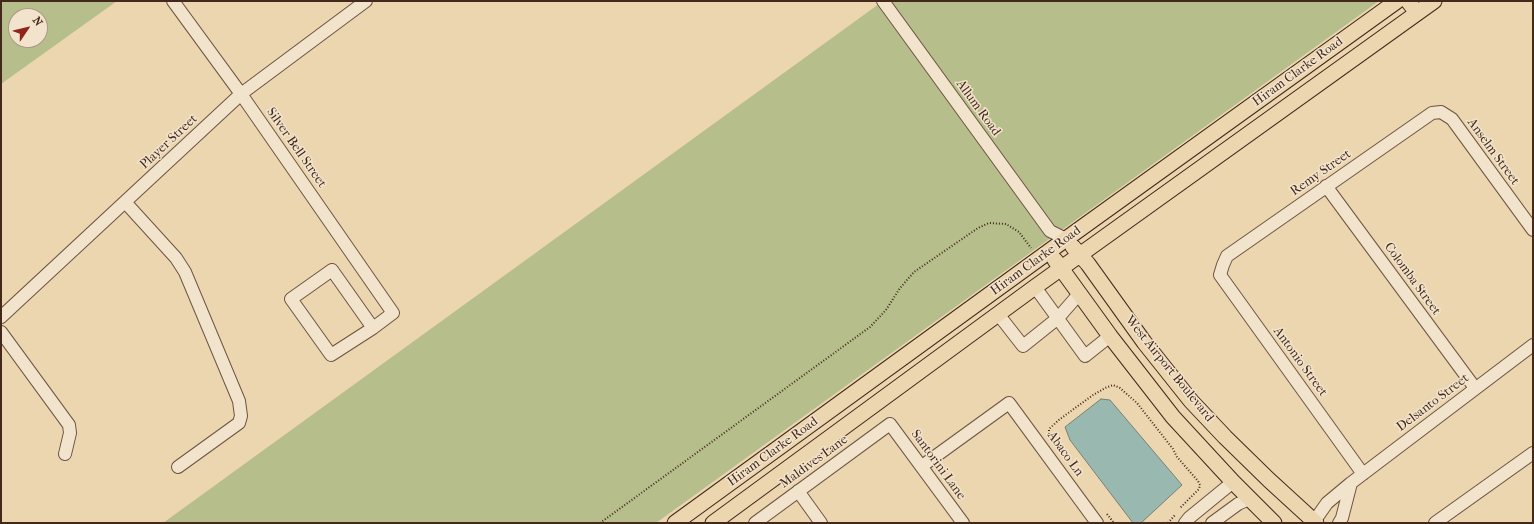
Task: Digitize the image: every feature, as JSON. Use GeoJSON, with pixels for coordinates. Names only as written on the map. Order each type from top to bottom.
{"type":"FeatureCollection","features":[{"type":"Feature","properties":{"kind":"main road","name":"Hiram Clarke Road"},"geometry":{"type":"LineString","coordinates":[[675,523],[888,369],[1041,252],[1066,239],[1397,1]]}},
{"type":"Feature","properties":{"kind":"main road","name":"Hiram Clarke Road"},"geometry":{"type":"LineString","coordinates":[[713,523],[1080,254],[1275,114],[1412,7],[1434,1]]}},
{"type":"Feature","properties":{"kind":"main road"},"geometry":{"type":"LineString","coordinates":[[1263,97],[1275,114]]}},
{"type":"Feature","properties":{"kind":"main road","name":"West Airport Boulevard"},"geometry":{"type":"LineString","coordinates":[[1066,239],[1080,254],[1144,342],[1191,401],[1236,448],[1315,522]]}},
{"type":"Feature","properties":{"kind":"main road","name":"West Airport Boulevard"},"geometry":{"type":"LineString","coordinates":[[1041,252],[1061,269],[1110,336],[1173,417],[1249,499],[1274,523]]}},
{"type":"Feature","properties":{"kind":"main road"},"geometry":{"type":"LineString","coordinates":[[888,369],[900,386]]}},
{"type":"Feature","properties":{"kind":"main road"},"geometry":{"type":"LineString","coordinates":[[761,460],[774,478]]}},
{"type":"Feature","properties":{"kind":"street","name":"Silver Bell Street"},"geometry":{"type":"LineString","coordinates":[[173,1],[241,94],[393,313],[373,328]]}},
{"type":"Feature","properties":{"kind":"street","name":"Player Street"},"geometry":{"type":"LineString","coordinates":[[1,317],[241,94],[366,1]]}},
{"type":"Feature","properties":{"kind":"street","name":"Allum Road"},"geometry":{"type":"LineString","coordinates":[[883,1],[1050,231],[1066,239]]}},
{"type":"Feature","properties":{"kind":"street","name":"Remy Street"},"geometry":{"type":"LineString","coordinates":[[1223,265],[1227,256],[1326,186],[1432,113],[1441,112]]}},
{"type":"Feature","properties":{"kind":"street","name":"Anselm Street"},"geometry":{"type":"LineString","coordinates":[[1441,112],[1452,119],[1533,230]]}},
{"type":"Feature","properties":{"kind":"street","name":"Colomba Street"},"geometry":{"type":"LineString","coordinates":[[1326,186],[1475,388]]}},
{"type":"Feature","properties":{"kind":"street"},"geometry":{"type":"LineString","coordinates":[[125,202],[176,258],[185,272],[239,401],[242,416],[239,423],[178,467]]}},
{"type":"Feature","properties":{"kind":"street"},"geometry":{"type":"LineString","coordinates":[[1041,252],[1050,231]]}},
{"type":"Feature","properties":{"kind":"street","name":"Antonio Street"},"geometry":{"type":"LineString","coordinates":[[1223,265],[1220,275],[1363,474]]}},
{"type":"Feature","properties":{"kind":"street"},"geometry":{"type":"LineString","coordinates":[[332,270],[373,328],[331,355],[291,299],[332,270]]}},
{"type":"Feature","properties":{"kind":"street"},"geometry":{"type":"LineString","coordinates":[[1035,287],[1085,356],[1110,336]]}},
{"type":"Feature","properties":{"kind":"street"},"geometry":{"type":"LineString","coordinates":[[998,314],[1023,346],[1058,318],[1079,294]]}},
{"type":"Feature","properties":{"kind":"street"},"geometry":{"type":"LineString","coordinates":[[1,332],[69,425],[70,433],[65,454]]}},
{"type":"Feature","properties":{"kind":"street","name":"Delsanto Street"},"geometry":{"type":"LineString","coordinates":[[1315,522],[1327,503],[1350,483],[1533,345]]}},
{"type":"Feature","properties":{"kind":"street","name":"Abaco Ln"},"geometry":{"type":"LineString","coordinates":[[922,466],[1009,403],[1096,523]]}},
{"type":"Feature","properties":{"kind":"street","name":"Santorini Lane"},"geometry":{"type":"LineString","coordinates":[[890,424],[963,523]]}},
{"type":"Feature","properties":{"kind":"street","name":"Maldives Lane"},"geometry":{"type":"LineString","coordinates":[[755,523],[890,424]]}},
{"type":"Feature","properties":{"kind":"street"},"geometry":{"type":"LineString","coordinates":[[1435,523],[1533,453]]}},
{"type":"Feature","properties":{"kind":"street"},"geometry":{"type":"LineString","coordinates":[[1185,523],[1189,518],[1233,482]]}},
{"type":"Feature","properties":{"kind":"street"},"geometry":{"type":"LineString","coordinates":[[1339,523],[1342,518],[1350,483]]}},
{"type":"Feature","properties":{"kind":"street"},"geometry":{"type":"LineString","coordinates":[[798,491],[822,523]]}},
{"type":"Feature","properties":{"kind":"street"},"geometry":{"type":"LineString","coordinates":[[1208,502],[1215,521],[1238,504],[1249,499]]}},
{"type":"Feature","properties":{"kind":"path"},"geometry":{"type":"LineString","coordinates":[[600,523],[870,327],[886,310],[900,288],[914,272],[978,228],[989,224],[1006,224],[1019,232],[1041,252]]}},
{"type":"Feature","properties":{"kind":"path"},"geometry":{"type":"LineString","coordinates":[[1051,440],[1049,436],[1049,429],[1060,419],[1104,388],[1114,385],[1120,388],[1137,403],[1200,485],[1194,495],[1168,523]]}},
{"type":"Feature","properties":{"kind":"path"},"geometry":{"type":"LineString","coordinates":[[1105,512],[1114,523]]}},
{"type":"Feature","properties":{"kind":"green space"},"geometry":{"type":"Polygon","coordinates":[[[1,1],[117,1],[1,84],[1,1]]]}},
{"type":"Feature","properties":{"kind":"green space"},"geometry":{"type":"Polygon","coordinates":[[[883,1],[1379,1],[656,523],[163,523],[883,1]]]}},
{"type":"Feature","properties":{"kind":"water"},"geometry":{"type":"Polygon","coordinates":[[[1101,399],[1110,400],[1182,485],[1141,523],[1133,523],[1070,440],[1065,427],[1101,399]]]}}]}
